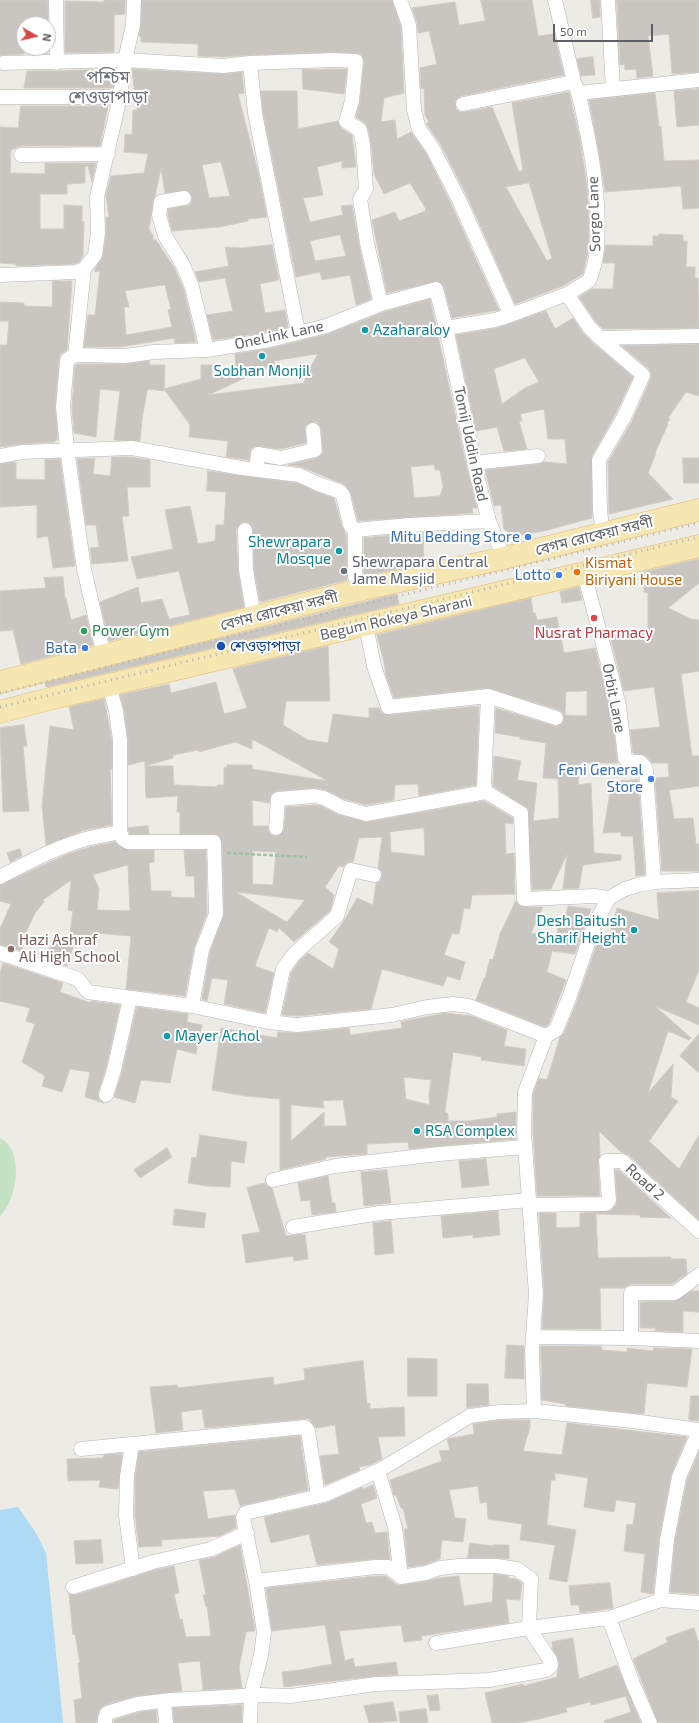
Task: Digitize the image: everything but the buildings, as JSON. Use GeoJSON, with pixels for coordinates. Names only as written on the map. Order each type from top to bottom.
{"type":"FeatureCollection","features":[{"type":"Feature","properties":{"kind":"main road","name":"বেগম রোকেয়া সরণী"},"geometry":{"type":"LineString","coordinates":[[0,682],[359,590],[504,558],[699,510]]}},
{"type":"Feature","properties":{"kind":"main road"},"geometry":{"type":"LineString","coordinates":[[634,526],[641,559]]}},
{"type":"Feature","properties":{"kind":"main road","name":"Begum Rokeya Sharani"},"geometry":{"type":"LineString","coordinates":[[0,712],[49,698],[699,546]]}},
{"type":"Feature","properties":{"kind":"street"},"geometry":{"type":"LineString","coordinates":[[56,0],[57,63]]}},
{"type":"Feature","properties":{"kind":"street"},"geometry":{"type":"LineString","coordinates":[[0,275],[76,272],[84,269],[95,255],[98,233],[97,197],[120,97],[124,60],[132,25],[134,0]]}},
{"type":"Feature","properties":{"kind":"street"},"geometry":{"type":"LineString","coordinates":[[400,0],[409,25],[414,110],[419,129],[432,149],[459,200],[511,315]]}},
{"type":"Feature","properties":{"kind":"street","name":"Sorgo Lane"},"geometry":{"type":"LineString","coordinates":[[446,328],[495,320],[511,315],[567,294],[589,281],[597,250],[596,195],[590,144],[555,0]]}},
{"type":"Feature","properties":{"kind":"street"},"geometry":{"type":"LineString","coordinates":[[608,0],[613,89]]}},
{"type":"Feature","properties":{"kind":"street"},"geometry":{"type":"LineString","coordinates":[[3,63],[57,63],[124,60],[223,66],[250,63],[334,60],[356,61],[352,101],[346,121],[360,130],[363,144],[366,189],[360,200],[367,243],[381,304]]}},
{"type":"Feature","properties":{"kind":"street"},"geometry":{"type":"LineString","coordinates":[[250,63],[255,113],[298,332]]}},
{"type":"Feature","properties":{"kind":"street"},"geometry":{"type":"LineString","coordinates":[[463,104],[576,88],[613,89],[699,80]]}},
{"type":"Feature","properties":{"kind":"street"},"geometry":{"type":"LineString","coordinates":[[0,97],[120,97]]}},
{"type":"Feature","properties":{"kind":"street"},"geometry":{"type":"LineString","coordinates":[[21,155],[108,154]]}},
{"type":"Feature","properties":{"kind":"street"},"geometry":{"type":"LineString","coordinates":[[184,198],[161,202],[159,215],[165,236],[183,265],[192,287],[207,350]]}},
{"type":"Feature","properties":{"kind":"street"},"geometry":{"type":"LineString","coordinates":[[84,269],[75,355],[67,360],[63,407],[67,449],[84,569],[104,656]]}},
{"type":"Feature","properties":{"kind":"street","name":"OneLink Lane"},"geometry":{"type":"LineString","coordinates":[[75,355],[125,356],[154,352],[207,350],[270,340],[326,326],[381,304],[436,289],[446,328]]}},
{"type":"Feature","properties":{"kind":"street"},"geometry":{"type":"LineString","coordinates":[[567,294],[589,327],[643,375],[624,417],[599,460],[600,511],[603,533]]}},
{"type":"Feature","properties":{"kind":"street","name":"Tomij Uddin Road"},"geometry":{"type":"LineString","coordinates":[[446,328],[474,463],[488,521],[504,558]]}},
{"type":"Feature","properties":{"kind":"street"},"geometry":{"type":"LineString","coordinates":[[600,338],[699,336]]}},
{"type":"Feature","properties":{"kind":"street"},"geometry":{"type":"LineString","coordinates":[[256,470],[258,454],[281,458],[315,450],[313,430]]}},
{"type":"Feature","properties":{"kind":"street"},"geometry":{"type":"LineString","coordinates":[[0,456],[22,452],[67,449],[132,448],[256,470],[299,475],[318,484],[339,491],[343,495],[350,525],[355,530],[355,576],[359,590]]}},
{"type":"Feature","properties":{"kind":"street"},"geometry":{"type":"LineString","coordinates":[[474,463],[538,456]]}},
{"type":"Feature","properties":{"kind":"street"},"geometry":{"type":"LineString","coordinates":[[355,530],[488,521]]}},
{"type":"Feature","properties":{"kind":"street"},"geometry":{"type":"LineString","coordinates":[[245,530],[246,570],[254,617]]}},
{"type":"Feature","properties":{"kind":"street","name":"Orbit Lane"},"geometry":{"type":"LineString","coordinates":[[584,573],[619,705],[625,758],[628,761],[640,762],[645,767],[646,771],[654,882]]}},
{"type":"Feature","properties":{"kind":"street"},"geometry":{"type":"LineString","coordinates":[[366,625],[374,666],[388,707],[391,708],[488,696],[556,718]]}},
{"type":"Feature","properties":{"kind":"street"},"geometry":{"type":"LineString","coordinates":[[109,685],[116,711],[120,740],[120,832],[123,839],[128,842],[214,842],[216,914],[202,950],[192,1006]]}},
{"type":"Feature","properties":{"kind":"street"},"geometry":{"type":"LineString","coordinates":[[486,792],[484,785],[488,696]]}},
{"type":"Feature","properties":{"kind":"street"},"geometry":{"type":"LineString","coordinates":[[276,828],[278,799],[314,796],[324,798],[341,807],[366,814],[486,792],[521,813],[525,900],[595,896],[609,898]]}},
{"type":"Feature","properties":{"kind":"street"},"geometry":{"type":"LineString","coordinates":[[0,877],[33,859],[62,847],[83,840],[120,832]]}},
{"type":"Feature","properties":{"kind":"street"},"geometry":{"type":"LineString","coordinates":[[272,1022],[283,969],[294,954],[337,916],[351,870],[374,875]]}},
{"type":"Feature","properties":{"kind":"street"},"geometry":{"type":"LineString","coordinates":[[534,1411],[532,1352],[536,1294],[525,1147],[526,1092],[546,1036],[556,1030],[569,998],[595,923],[609,898],[625,889],[654,882],[699,880]]}},
{"type":"Feature","properties":{"kind":"street"},"geometry":{"type":"LineString","coordinates":[[0,953],[78,979],[88,992],[192,1006],[297,1026],[392,1015],[427,1007],[453,1004],[469,1006],[546,1036]]}},
{"type":"Feature","properties":{"kind":"street"},"geometry":{"type":"LineString","coordinates":[[106,1095],[114,1070],[130,998]]}},
{"type":"Feature","properties":{"kind":"street"},"geometry":{"type":"LineString","coordinates":[[273,1180],[336,1166],[439,1154],[525,1147]]}},
{"type":"Feature","properties":{"kind":"street","name":"Road 2"},"geometry":{"type":"LineString","coordinates":[[529,1203],[606,1204],[609,1200],[606,1161],[622,1161],[699,1231]]}},
{"type":"Feature","properties":{"kind":"street"},"geometry":{"type":"LineString","coordinates":[[293,1226],[380,1213],[529,1203]]}},
{"type":"Feature","properties":{"kind":"street"},"geometry":{"type":"LineString","coordinates":[[631,1338],[631,1293],[675,1293],[699,1275]]}},
{"type":"Feature","properties":{"kind":"street"},"geometry":{"type":"LineString","coordinates":[[533,1337],[631,1338],[699,1341]]}},
{"type":"Feature","properties":{"kind":"street"},"geometry":{"type":"LineString","coordinates":[[250,1723],[251,1695],[261,1655],[264,1632],[256,1581],[243,1518],[245,1513],[318,1496],[378,1471],[470,1416],[500,1412],[534,1411],[633,1421],[699,1431],[679,1477],[667,1540],[661,1600]]}},
{"type":"Feature","properties":{"kind":"street"},"geometry":{"type":"LineString","coordinates":[[81,1449],[305,1427],[308,1431],[318,1496]]}},
{"type":"Feature","properties":{"kind":"street"},"geometry":{"type":"LineString","coordinates":[[132,1444],[127,1476],[126,1516],[134,1568]]}},
{"type":"Feature","properties":{"kind":"street"},"geometry":{"type":"LineString","coordinates":[[378,1471],[395,1527],[401,1577]]}},
{"type":"Feature","properties":{"kind":"street"},"geometry":{"type":"LineString","coordinates":[[73,1587],[134,1568],[211,1549],[247,1534]]}},
{"type":"Feature","properties":{"kind":"street"},"geometry":{"type":"LineString","coordinates":[[105,1723],[107,1713],[137,1704],[251,1695],[291,1696],[376,1684],[489,1680],[546,1670],[551,1666],[550,1660],[529,1628],[531,1579],[517,1568],[497,1566],[459,1566],[440,1568],[426,1573],[401,1577],[389,1567],[375,1567],[256,1581]]}},
{"type":"Feature","properties":{"kind":"street"},"geometry":{"type":"LineString","coordinates":[[436,1643],[529,1628],[609,1618],[661,1600],[699,1603]]}},
{"type":"Feature","properties":{"kind":"street"},"geometry":{"type":"LineString","coordinates":[[609,1618],[633,1684],[650,1723]]}},
{"type":"Feature","properties":{"kind":"street"},"geometry":{"type":"LineString","coordinates":[[164,1701],[166,1723]]}},
{"type":"Feature","properties":{"kind":"path"},"geometry":{"type":"LineString","coordinates":[[215,853],[307,857]]}},
{"type":"Feature","properties":{"kind":"green space"},"geometry":{"type":"Polygon","coordinates":[[[0,1138],[8,1144],[13,1153],[16,1176],[11,1199],[6,1209],[0,1216],[0,1138]]]}},
{"type":"Feature","properties":{"kind":"water"},"geometry":{"type":"Polygon","coordinates":[[[18,1507],[36,1533],[46,1553],[63,1723],[0,1723],[0,1510],[18,1507]]]}},
{"type":"Feature","properties":{"kind":"railway"},"geometry":{"type":"LineString","coordinates":[[0,693],[699,523]]}},
{"type":"Feature","properties":{"kind":"railway"},"geometry":{"type":"LineString","coordinates":[[0,707],[699,537]]}},
{"type":"Feature","properties":{"kind":"place","name":"Azaharaloy"},"geometry":{"type":"Point","coordinates":[365,330]}},
{"type":"Feature","properties":{"kind":"place","name":"Sobhan Monjil"},"geometry":{"type":"Point","coordinates":[262,356]}},
{"type":"Feature","properties":{"kind":"place","name":"Mitu Bedding Store"},"geometry":{"type":"Point","coordinates":[528,537]}},
{"type":"Feature","properties":{"kind":"place","name":"Shewrapara Mosque"},"geometry":{"type":"Point","coordinates":[339,551]}},
{"type":"Feature","properties":{"kind":"place","name":"Shewrapara Central Jame Masjid"},"geometry":{"type":"Point","coordinates":[344,571]}},
{"type":"Feature","properties":{"kind":"place","name":"Kismat Biriyani House"},"geometry":{"type":"Point","coordinates":[577,572]}},
{"type":"Feature","properties":{"kind":"place","name":"Lotto"},"geometry":{"type":"Point","coordinates":[559,575]}},
{"type":"Feature","properties":{"kind":"place","name":"Nusrat Pharmacy"},"geometry":{"type":"Point","coordinates":[594,618]}},
{"type":"Feature","properties":{"kind":"place","name":"Power Gym"},"geometry":{"type":"Point","coordinates":[84,631]}},
{"type":"Feature","properties":{"kind":"place","name":"শেওড়াপাড়া"},"geometry":{"type":"Point","coordinates":[221,646]}},
{"type":"Feature","properties":{"kind":"place","name":"Bata"},"geometry":{"type":"Point","coordinates":[85,648]}},
{"type":"Feature","properties":{"kind":"place","name":"Feni General Store"},"geometry":{"type":"Point","coordinates":[651,779]}},
{"type":"Feature","properties":{"kind":"place","name":"Desh Baitush Sharif Height"},"geometry":{"type":"Point","coordinates":[634,930]}},
{"type":"Feature","properties":{"kind":"place","name":"Hazi Ashraf Ali High School"},"geometry":{"type":"Point","coordinates":[11,949]}},
{"type":"Feature","properties":{"kind":"place","name":"Mayer Achol"},"geometry":{"type":"Point","coordinates":[167,1036]}},
{"type":"Feature","properties":{"kind":"place","name":"RSA Complex"},"geometry":{"type":"Point","coordinates":[417,1131]}},
{"type":"Feature","properties":{"kind":"district","name":"পশ্চিম শেওড়াপাড়া"},"geometry":{"type":"Point","coordinates":[108,87]}}]}
